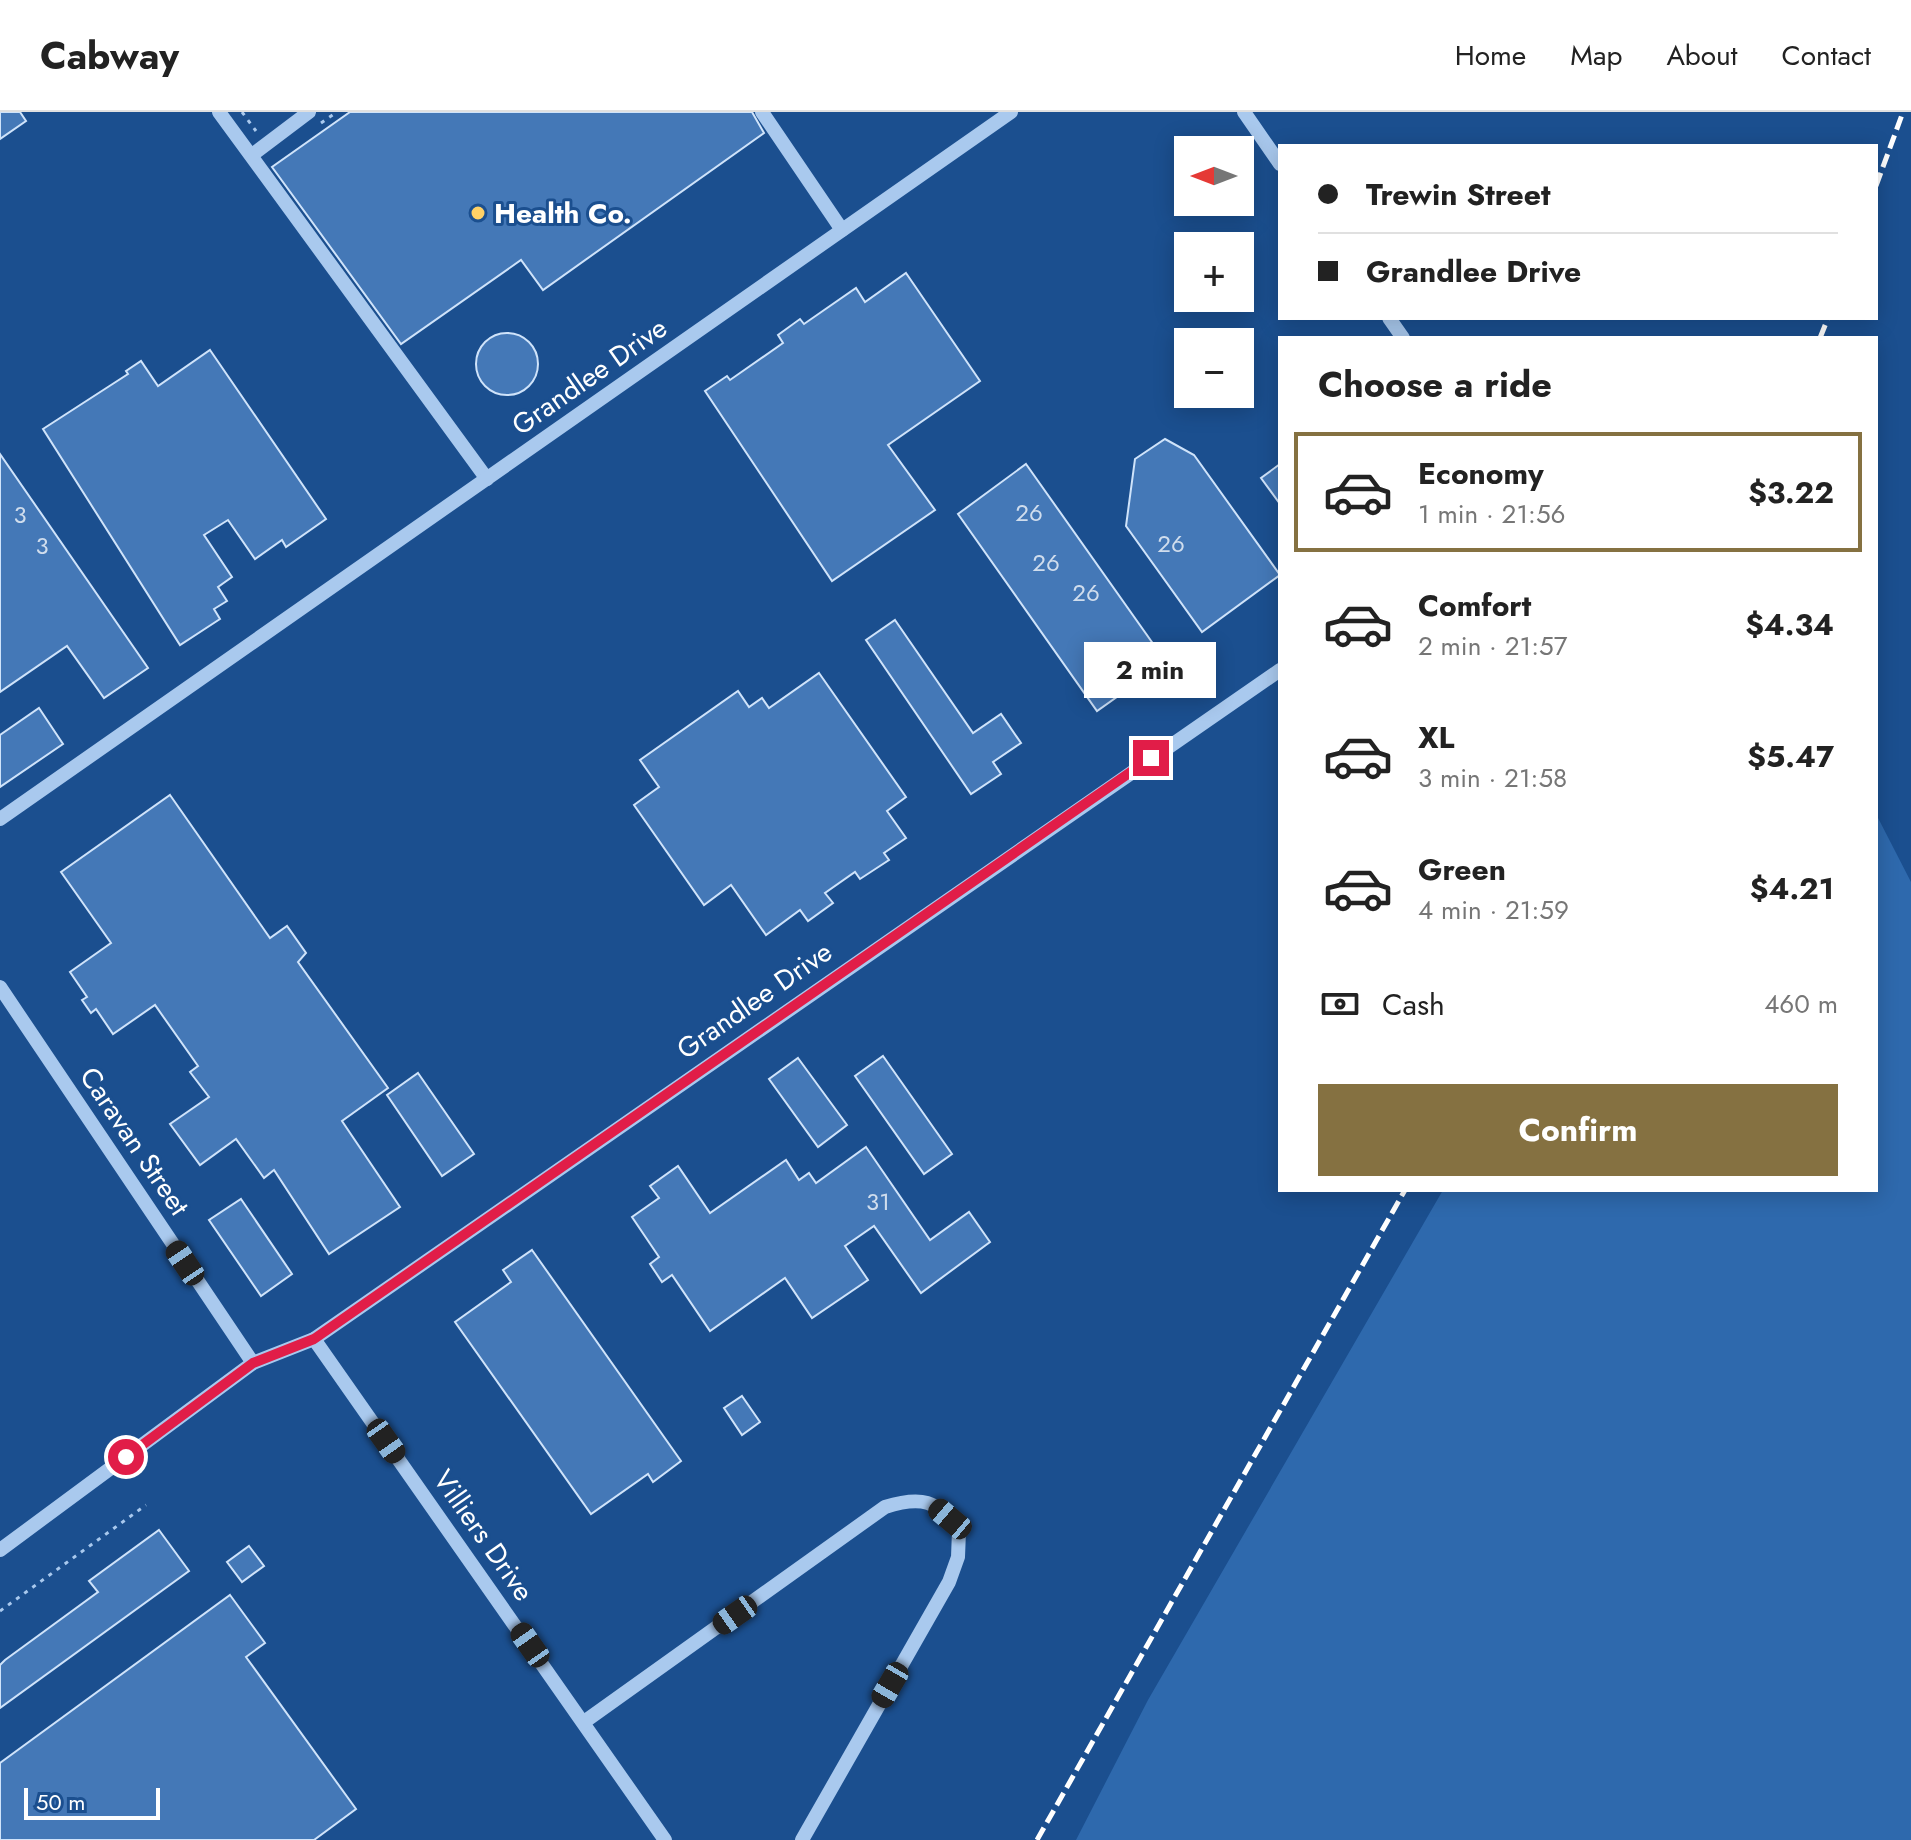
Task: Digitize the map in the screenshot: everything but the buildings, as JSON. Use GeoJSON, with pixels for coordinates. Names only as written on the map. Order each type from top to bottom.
{"type":"FeatureCollection","features":[{"type":"Feature","properties":{"kind":"street"},"geometry":{"type":"LineString","coordinates":[[219,112],[487,479]]}},
{"type":"Feature","properties":{"kind":"street"},"geometry":{"type":"LineString","coordinates":[[252,155],[309,112]]}},
{"type":"Feature","properties":{"kind":"street"},"geometry":{"type":"LineString","coordinates":[[762,112],[842,230]]}},
{"type":"Feature","properties":{"kind":"street","name":"Grandlee Drive"},"geometry":{"type":"LineString","coordinates":[[0,819],[1011,112]]}},
{"type":"Feature","properties":{"kind":"street"},"geometry":{"type":"LineString","coordinates":[[1244,112],[1278,161]]}},
{"type":"Feature","properties":{"kind":"street","name":"Grandlee Drive"},"geometry":{"type":"LineString","coordinates":[[0,1550],[253,1363],[314,1339],[1278,671]]}},
{"type":"Feature","properties":{"kind":"street","name":"Caravan Street"},"geometry":{"type":"LineString","coordinates":[[0,987],[253,1363]]}},
{"type":"Feature","properties":{"kind":"street","name":"Villiers Drive"},"geometry":{"type":"LineString","coordinates":[[314,1339],[665,1840]]}},
{"type":"Feature","properties":{"kind":"street"},"geometry":{"type":"LineString","coordinates":[[584,1722],[885,1507],[911,1499],[933,1504],[959,1531],[958,1557],[949,1582],[802,1840]]}},
{"type":"Feature","properties":{"kind":"path"},"geometry":{"type":"LineString","coordinates":[[0,1611],[146,1505]]}},
{"type":"Feature","properties":{"kind":"shaded area"},"geometry":{"type":"Polygon","coordinates":[[[1878,818],[1911,882],[1911,1840],[1076,1840],[1148,1700],[1442,1192],[1878,1192],[1878,818]]]}},
{"type":"Feature","properties":{"kind":"railway"},"geometry":{"type":"LineString","coordinates":[[1878,181],[1903,112]]}},
{"type":"Feature","properties":{"kind":"railway"},"geometry":{"type":"LineString","coordinates":[[1821,336],[1827,320]]}},
{"type":"Feature","properties":{"kind":"railway"},"geometry":{"type":"LineString","coordinates":[[1037,1840],[1404,1192]]}},
{"type":"Feature","properties":{"kind":"place","name":"Health Co."},"geometry":{"type":"Point","coordinates":[478,213]}},
{"type":"Feature","properties":{"kind":"route"},"geometry":{"type":"LineString","coordinates":[[126,1457],[253,1363],[314,1339],[1151,758]]}}]}
